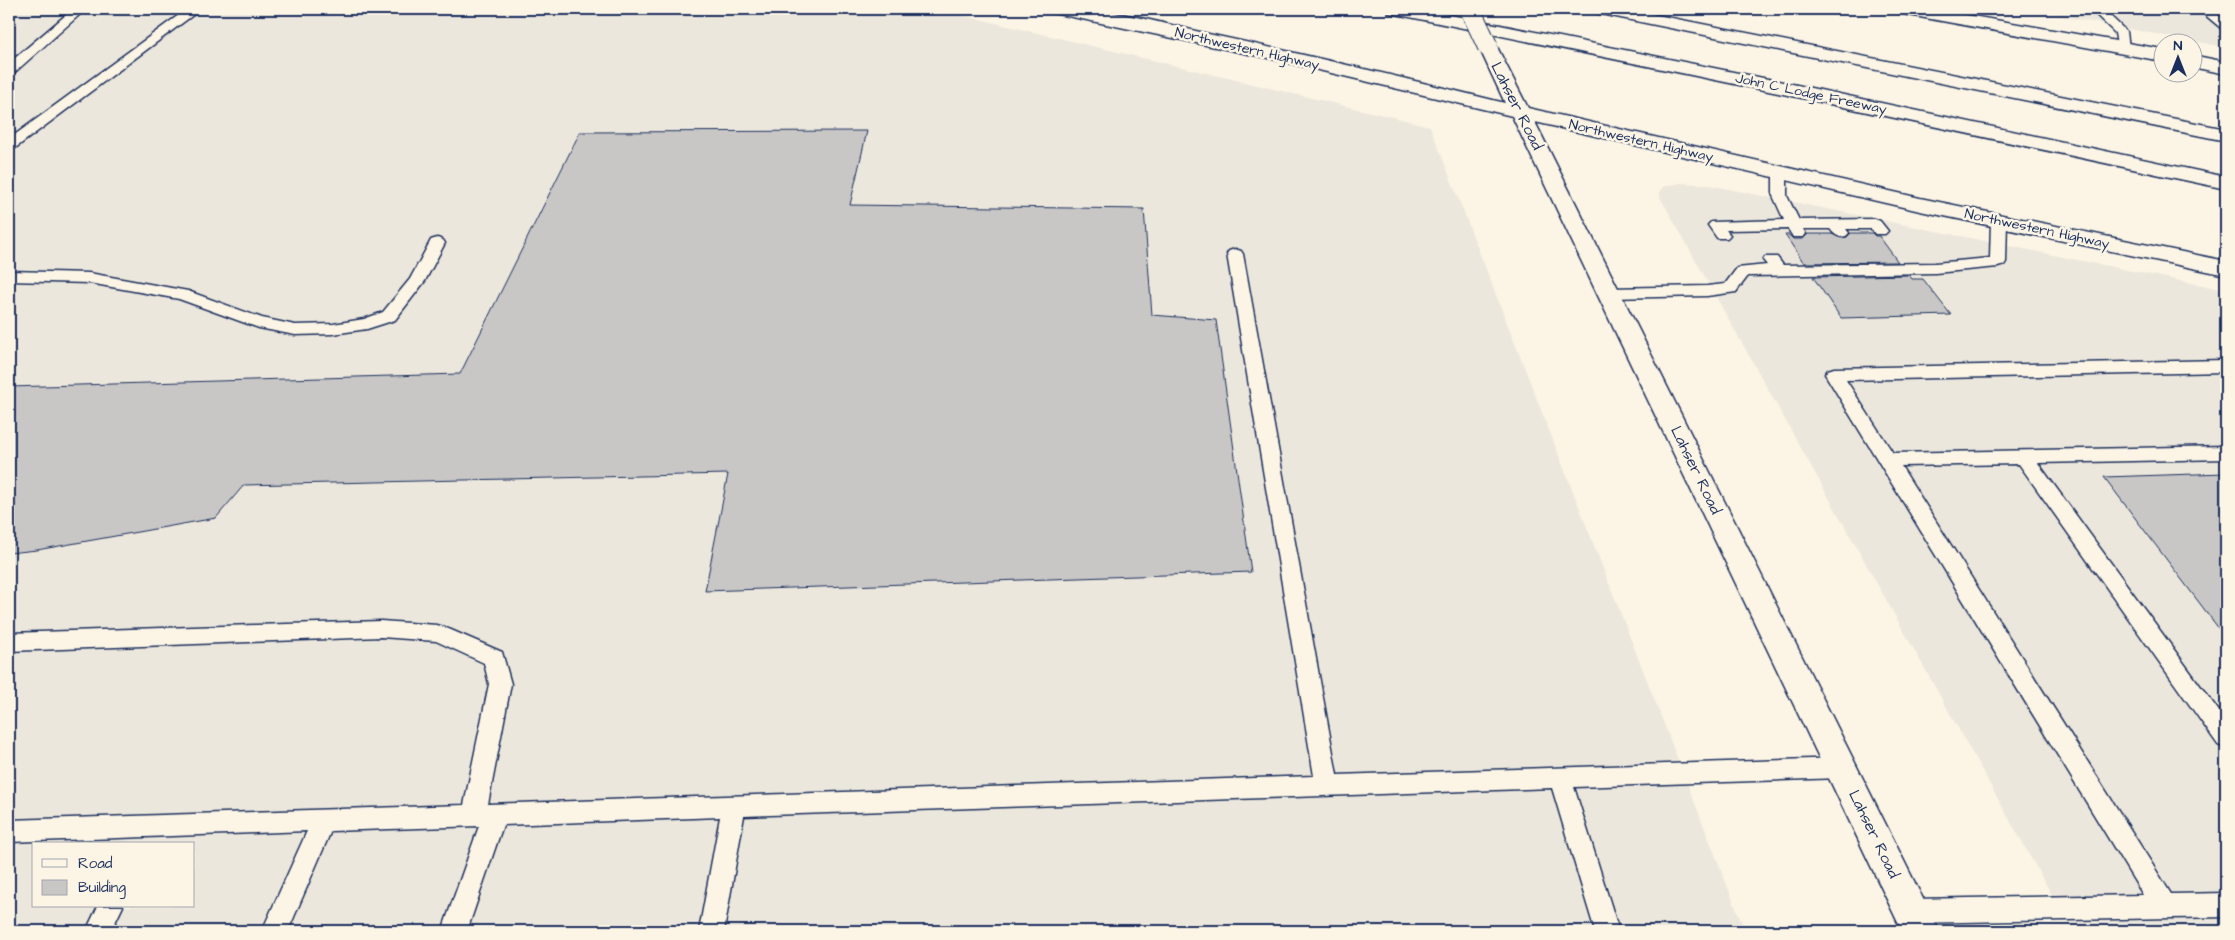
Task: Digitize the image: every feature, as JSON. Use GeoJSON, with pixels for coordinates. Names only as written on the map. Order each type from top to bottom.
{"type":"FeatureCollection","features":[{"type":"Feature","properties":{"kind":"main road","name":"Northwestern Highway"},"geometry":{"type":"LineString","coordinates":[[1058,9],[1204,38],[1780,173],[2226,268]]}},
{"type":"Feature","properties":{"kind":"main road","name":"John C Lodge Freeway"},"geometry":{"type":"LineString","coordinates":[[1395,9],[1793,90],[2226,183]]}},
{"type":"Feature","properties":{"kind":"main road","name":"Lahser Road"},"geometry":{"type":"LineString","coordinates":[[1470,9],[1916,921]]}},
{"type":"Feature","properties":{"kind":"main road"},"geometry":{"type":"LineString","coordinates":[[1601,9],[2226,136]]}},
{"type":"Feature","properties":{"kind":"main road"},"geometry":{"type":"LineString","coordinates":[[1903,9],[2152,53]]}},
{"type":"Feature","properties":{"kind":"main road"},"geometry":{"type":"LineString","coordinates":[[2202,63],[2226,68]]}},
{"type":"Feature","properties":{"kind":"lane"},"geometry":{"type":"LineString","coordinates":[[9,70],[80,9]]}},
{"type":"Feature","properties":{"kind":"lane"},"geometry":{"type":"LineString","coordinates":[[9,146],[195,9]]}},
{"type":"Feature","properties":{"kind":"lane"},"geometry":{"type":"LineString","coordinates":[[2096,9],[2121,32],[2123,48]]}},
{"type":"Feature","properties":{"kind":"lane"},"geometry":{"type":"LineString","coordinates":[[2204,9],[2226,26]]}},
{"type":"Feature","properties":{"kind":"lane"},"geometry":{"type":"LineString","coordinates":[[1780,173],[1780,196],[1796,229]]}},
{"type":"Feature","properties":{"kind":"lane"},"geometry":{"type":"LineString","coordinates":[[1609,293],[1707,291],[1730,288],[1739,265],[1863,263],[1909,268],[1935,268],[1998,262],[1999,221]]}},
{"type":"Feature","properties":{"kind":"lane"},"geometry":{"type":"LineString","coordinates":[[1722,235],[1716,225],[1753,229],[1796,229],[1837,228],[1875,224],[1880,231]]}},
{"type":"Feature","properties":{"kind":"lane"},"geometry":{"type":"LineString","coordinates":[[9,276],[89,278],[182,295],[259,323],[295,330],[333,329],[367,324],[389,316],[416,281],[437,243]]}},
{"type":"Feature","properties":{"kind":"lane"},"geometry":{"type":"LineString","coordinates":[[1235,254],[1327,785]]}},
{"type":"Feature","properties":{"kind":"lane"},"geometry":{"type":"LineString","coordinates":[[1898,254],[1909,268]]}},
{"type":"Feature","properties":{"kind":"lane"},"geometry":{"type":"LineString","coordinates":[[2164,906],[1834,374],[2226,366]]}},
{"type":"Feature","properties":{"kind":"lane"},"geometry":{"type":"LineString","coordinates":[[1887,460],[2226,452]]}},
{"type":"Feature","properties":{"kind":"lane"},"geometry":{"type":"LineString","coordinates":[[2024,457],[2226,738]]}},
{"type":"Feature","properties":{"kind":"lane"},"geometry":{"type":"LineString","coordinates":[[9,642],[381,629],[437,633],[494,658],[500,684],[484,815],[456,931]]}},
{"type":"Feature","properties":{"kind":"lane"},"geometry":{"type":"LineString","coordinates":[[9,831],[149,835],[324,820],[1842,768]]}},
{"type":"Feature","properties":{"kind":"lane"},"geometry":{"type":"LineString","coordinates":[[1560,778],[1607,931]]}},
{"type":"Feature","properties":{"kind":"lane"},"geometry":{"type":"LineString","coordinates":[[712,931],[734,806]]}},
{"type":"Feature","properties":{"kind":"lane"},"geometry":{"type":"LineString","coordinates":[[275,931],[324,820]]}},
{"type":"Feature","properties":{"kind":"lane"},"geometry":{"type":"LineString","coordinates":[[1916,921],[2164,906],[2223,910]]}},
{"type":"Feature","properties":{"kind":"lane"},"geometry":{"type":"LineString","coordinates":[[98,931],[110,908]]}},
{"type":"Feature","properties":{"kind":"shaded area"},"geometry":{"type":"Polygon","coordinates":[[[9,9],[902,9],[953,13],[1430,126],[1745,931],[9,931],[9,9]]]}},
{"type":"Feature","properties":{"kind":"shaded area"},"geometry":{"type":"Polygon","coordinates":[[[2024,9],[2226,9],[2226,47],[2202,43],[2202,32],[2152,33],[2024,9]]]}},
{"type":"Feature","properties":{"kind":"shaded area"},"geometry":{"type":"Polygon","coordinates":[[[1680,183],[1704,184],[2226,290],[2226,931],[2072,931],[1660,197],[1659,192],[1663,187],[1680,183]]]}},
{"type":"Feature","properties":{"kind":"building"},"geometry":{"type":"Polygon","coordinates":[[[867,131],[850,205],[1144,209],[1152,315],[1216,320],[1251,572],[705,591],[728,474],[244,485],[216,518],[37,550],[9,553],[9,387],[460,374],[580,132],[867,131]]]}},
{"type":"Feature","properties":{"kind":"building"},"geometry":{"type":"Polygon","coordinates":[[[1851,233],[1872,233],[1875,236],[1879,236],[1898,262],[1804,263],[1785,235],[1789,235],[1793,239],[1803,239],[1808,234],[1832,234],[1841,238],[1847,237],[1851,233]]]}},
{"type":"Feature","properties":{"kind":"building"},"geometry":{"type":"Polygon","coordinates":[[[1909,275],[1912,279],[1923,279],[1951,315],[1841,318],[1813,277],[1909,275]]]}},
{"type":"Feature","properties":{"kind":"building"},"geometry":{"type":"Polygon","coordinates":[[[2226,473],[2226,638],[2104,477],[2226,473]]]}}]}
